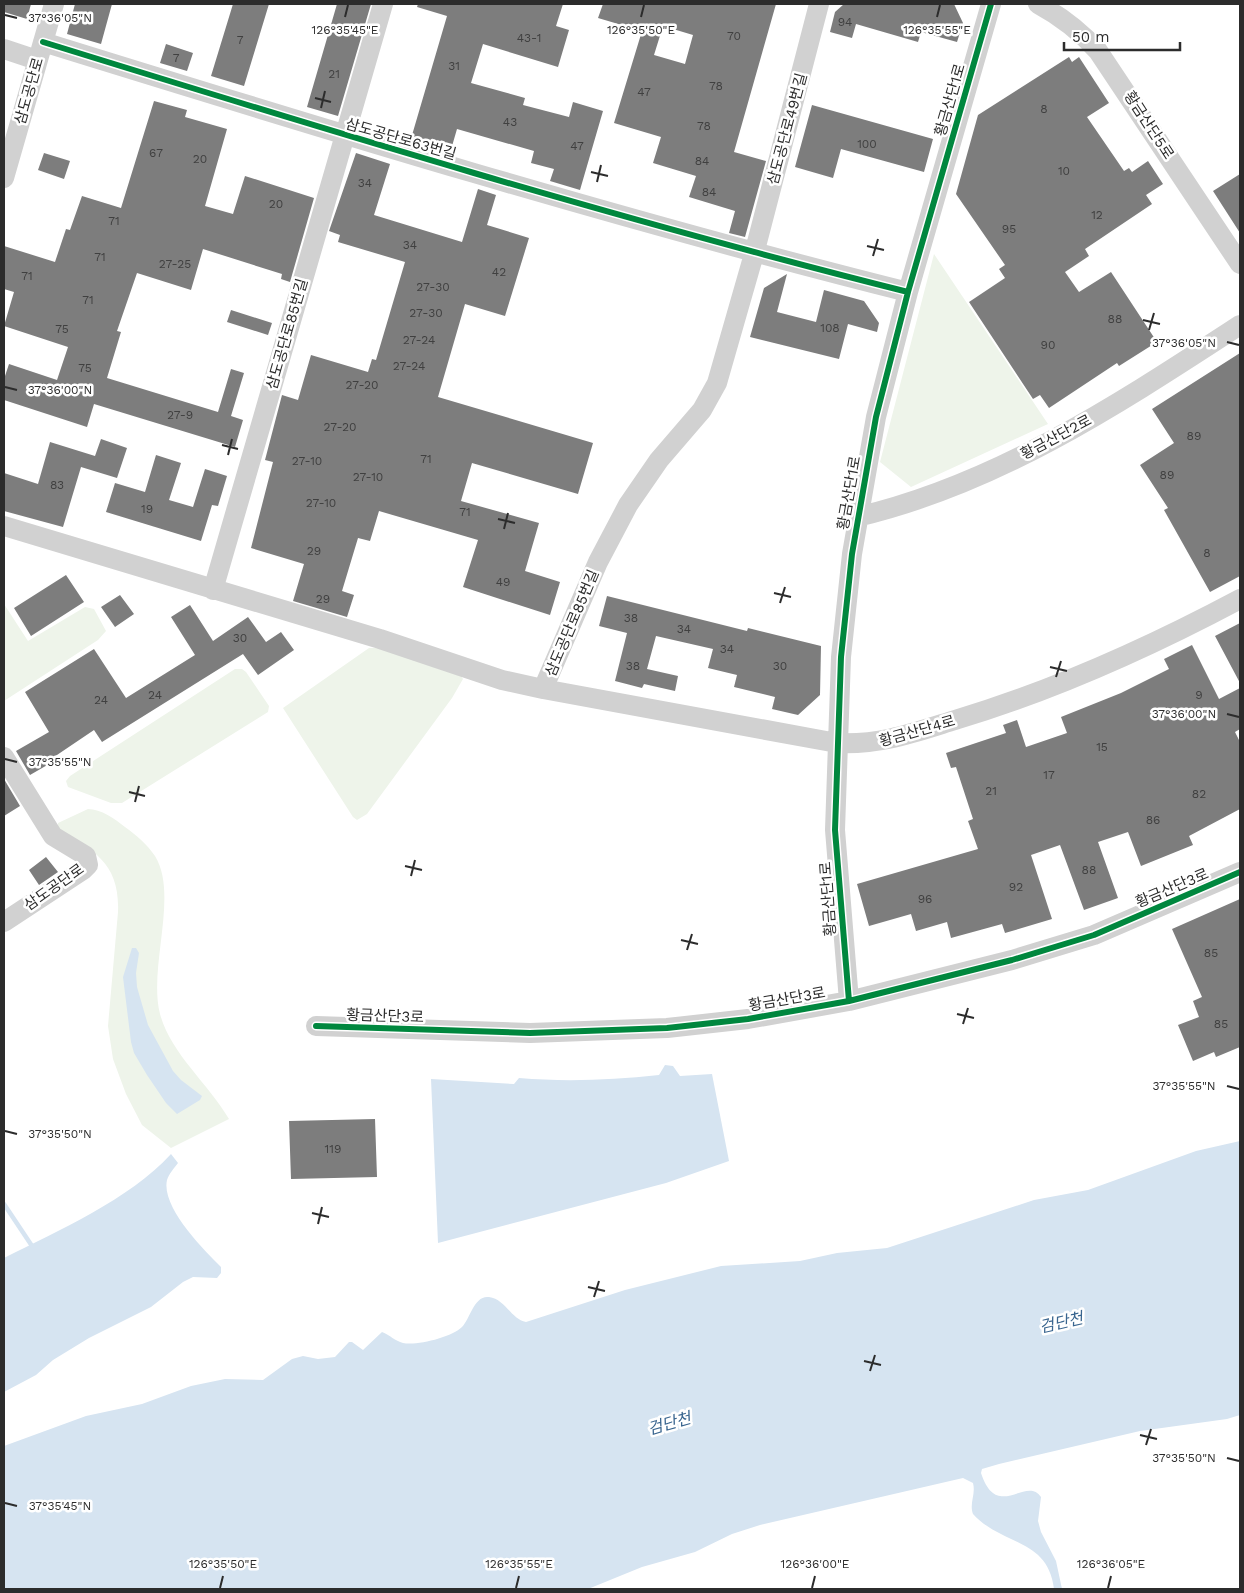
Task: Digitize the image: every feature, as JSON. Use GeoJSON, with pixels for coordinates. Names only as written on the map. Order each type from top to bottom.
{"type":"FeatureCollection","features":[{"type":"Feature","properties":{"kind":"street","name":"삼도공단로"},"geometry":{"type":"LineString","coordinates":[[4,178],[54,4]]}},
{"type":"Feature","properties":{"kind":"street","name":"삼도공단로85번길"},"geometry":{"type":"LineString","coordinates":[[213,590],[383,4]]}},
{"type":"Feature","properties":{"kind":"street","name":"삼도공단로49번길"},"geometry":{"type":"LineString","coordinates":[[754,254],[819,4]]}},
{"type":"Feature","properties":{"kind":"street","name":"황금산단1로"},"geometry":{"type":"LineString","coordinates":[[848,1001],[835,830],[841,657],[857,517],[876,416],[908,292],[992,4]]}},
{"type":"Feature","properties":{"kind":"street","name":"황금산단5로"},"geometry":{"type":"LineString","coordinates":[[1038,4],[1059,15],[1078,29],[1098,51],[1240,264]]}},
{"type":"Feature","properties":{"kind":"street","name":"삼도공단로63번길"},"geometry":{"type":"LineString","coordinates":[[4,49],[40,51],[345,136],[754,254],[908,292]]}},
{"type":"Feature","properties":{"kind":"street","name":"삼도공단로85번길"},"geometry":{"type":"LineString","coordinates":[[4,526],[380,639],[502,680],[544,689],[598,562],[628,505],[659,460],[702,410],[718,383],[754,254]]}},
{"type":"Feature","properties":{"kind":"street","name":"황금산단2로"},"geometry":{"type":"LineString","coordinates":[[857,517],[934,496],[1045,444],[1105,411],[1240,326]]}},
{"type":"Feature","properties":{"kind":"street","name":"황금산단4로"},"geometry":{"type":"LineString","coordinates":[[544,689],[837,743],[875,743],[1054,687],[1135,653],[1240,599]]}},
{"type":"Feature","properties":{"kind":"street","name":"삼도공단로"},"geometry":{"type":"LineString","coordinates":[[4,758],[53,836],[86,856],[89,860],[88,865],[83,870],[4,922]]}},
{"type":"Feature","properties":{"kind":"street","name":"황금산단3로"},"geometry":{"type":"LineString","coordinates":[[316,1026],[530,1033],[596,1032],[667,1028],[748,1019],[848,1001],[939,980],[1094,935],[1240,872]]}},
{"type":"Feature","properties":{"kind":"shaded area"},"geometry":{"type":"Polygon","coordinates":[[[934,254],[1048,424],[911,487],[880,462],[934,254]]]}},
{"type":"Feature","properties":{"kind":"shaded area"},"geometry":{"type":"Polygon","coordinates":[[[4,604],[28,641],[85,607],[94,609],[106,631],[98,640],[4,701],[4,604]]]}},
{"type":"Feature","properties":{"kind":"shaded area"},"geometry":{"type":"Polygon","coordinates":[[[369,648],[378,648],[461,676],[463,679],[452,698],[367,814],[357,820],[353,817],[283,708],[369,648]]]}},
{"type":"Feature","properties":{"kind":"shaded area"},"geometry":{"type":"Polygon","coordinates":[[[235,669],[242,669],[246,672],[269,706],[268,712],[122,803],[111,803],[68,787],[66,781],[70,776],[235,669]]]}},
{"type":"Feature","properties":{"kind":"shaded area"},"geometry":{"type":"Polygon","coordinates":[[[88,809],[103,813],[117,821],[141,840],[155,856],[162,872],[164,891],[157,995],[160,1014],[172,1042],[229,1119],[171,1148],[142,1125],[126,1094],[113,1059],[108,1026],[118,912],[118,896],[115,882],[110,870],[94,852],[58,829],[58,823],[88,809]]]}},
{"type":"Feature","properties":{"kind":"water"},"geometry":{"type":"Polygon","coordinates":[[[132,948],[136,948],[139,953],[136,973],[137,987],[148,1025],[173,1071],[181,1080],[202,1096],[200,1100],[177,1114],[166,1103],[147,1075],[134,1053],[131,1042],[123,977],[132,948]]]}},
{"type":"Feature","properties":{"kind":"water"},"geometry":{"type":"Polygon","coordinates":[[[665,1065],[673,1066],[680,1076],[712,1074],[729,1161],[666,1183],[438,1243],[431,1079],[514,1084],[519,1078],[554,1080],[606,1079],[659,1075],[665,1065]]]}},
{"type":"Feature","properties":{"kind":"water","name":"검단천"},"geometry":{"type":"Polygon","coordinates":[[[1240,1141],[1240,1415],[1227,1419],[1140,1431],[982,1469],[981,1473],[988,1487],[995,1494],[1003,1496],[1028,1491],[1035,1492],[1041,1497],[1038,1521],[1041,1532],[1056,1561],[1062,1589],[1054,1589],[1050,1572],[1043,1560],[1033,1551],[997,1532],[973,1514],[973,1483],[963,1478],[760,1525],[732,1534],[695,1552],[642,1567],[588,1589],[4,1589],[4,1446],[86,1416],[142,1404],[191,1386],[225,1379],[263,1380],[292,1359],[303,1356],[318,1359],[335,1357],[349,1342],[363,1350],[382,1332],[397,1341],[409,1344],[434,1340],[451,1334],[462,1327],[473,1308],[484,1297],[499,1301],[516,1317],[526,1322],[625,1290],[721,1266],[800,1261],[837,1253],[887,1248],[1034,1200],[1088,1190],[1196,1151],[1240,1141]]]}},
{"type":"Feature","properties":{"kind":"water"},"geometry":{"type":"Polygon","coordinates":[[[171,1154],[178,1163],[167,1180],[170,1202],[194,1239],[221,1267],[221,1273],[217,1278],[193,1277],[183,1282],[151,1307],[89,1338],[53,1360],[36,1375],[4,1392],[4,1258],[70,1225],[114,1200],[154,1171],[171,1154]]]}},
{"type":"Feature","properties":{"kind":"building"},"geometry":{"type":"Polygon","coordinates":[[[4,4],[31,4],[27,19],[4,12],[4,4]]]}},
{"type":"Feature","properties":{"kind":"building"},"geometry":{"type":"Polygon","coordinates":[[[75,4],[112,4],[101,44],[67,34],[75,4]]]}},
{"type":"Feature","properties":{"kind":"building"},"geometry":{"type":"Polygon","coordinates":[[[233,4],[269,4],[244,86],[211,76],[233,4]]]}},
{"type":"Feature","properties":{"kind":"building"},"geometry":{"type":"Polygon","coordinates":[[[337,4],[371,4],[338,116],[307,107],[337,4]]]}},
{"type":"Feature","properties":{"kind":"building"},"geometry":{"type":"Polygon","coordinates":[[[418,4],[563,4],[556,26],[569,30],[558,67],[483,44],[471,83],[525,98],[523,105],[569,117],[573,102],[603,111],[580,190],[550,181],[554,169],[531,163],[534,151],[457,129],[450,153],[410,142],[447,16],[417,7],[418,4]]]}},
{"type":"Feature","properties":{"kind":"building"},"geometry":{"type":"Polygon","coordinates":[[[603,4],[776,4],[734,152],[766,161],[745,237],[729,233],[735,211],[689,197],[696,176],[653,163],[661,137],[614,123],[642,31],[598,18],[603,4]],[[663,26],[654,55],[685,64],[693,35],[663,26]]]}},
{"type":"Feature","properties":{"kind":"building"},"geometry":{"type":"Polygon","coordinates":[[[844,4],[954,4],[963,23],[957,42],[921,32],[918,42],[856,24],[852,38],[830,32],[835,12],[844,4]]]}},
{"type":"Feature","properties":{"kind":"building"},"geometry":{"type":"Polygon","coordinates":[[[166,44],[193,53],[187,71],[160,63],[166,44]]]}},
{"type":"Feature","properties":{"kind":"building"},"geometry":{"type":"Polygon","coordinates":[[[1069,57],[1072,62],[1079,57],[1109,103],[1087,117],[1124,171],[1129,168],[1132,172],[1148,161],[1163,184],[1146,195],[1152,204],[1085,249],[1089,256],[1065,272],[1079,292],[1111,272],[1157,342],[1119,366],[1117,363],[1049,408],[1040,395],[1033,399],[969,302],[1005,278],[999,269],[1005,265],[956,194],[978,115],[1069,57]]]}},
{"type":"Feature","properties":{"kind":"building"},"geometry":{"type":"Polygon","coordinates":[[[154,101],[187,110],[185,117],[227,129],[205,206],[233,214],[245,176],[314,198],[290,282],[281,279],[282,274],[203,249],[191,290],[137,273],[117,331],[121,332],[107,378],[218,412],[231,369],[244,373],[231,416],[243,420],[235,447],[94,404],[87,427],[4,400],[4,379],[9,364],[57,380],[68,347],[4,326],[14,292],[4,289],[4,246],[55,262],[66,229],[70,230],[82,196],[121,208],[154,101]]]}},
{"type":"Feature","properties":{"kind":"building"},"geometry":{"type":"Polygon","coordinates":[[[812,105],[933,139],[924,172],[841,149],[833,178],[795,167],[812,105]]]}},
{"type":"Feature","properties":{"kind":"building"},"geometry":{"type":"Polygon","coordinates":[[[44,153],[70,161],[64,179],[38,170],[44,153]]]}},
{"type":"Feature","properties":{"kind":"building"},"geometry":{"type":"Polygon","coordinates":[[[356,153],[390,164],[374,215],[462,242],[478,189],[496,195],[487,225],[529,238],[505,316],[465,304],[438,397],[593,443],[578,494],[472,463],[461,501],[539,523],[525,571],[560,582],[550,615],[463,587],[478,540],[379,511],[370,541],[358,538],[342,591],[354,595],[347,617],[293,601],[304,564],[251,548],[273,462],[265,460],[282,395],[298,400],[311,355],[368,372],[372,359],[376,360],[405,262],[338,242],[340,235],[329,231],[356,153]]]}},
{"type":"Feature","properties":{"kind":"building"},"geometry":{"type":"Polygon","coordinates":[[[1240,174],[1240,233],[1213,191],[1240,174]]]}},
{"type":"Feature","properties":{"kind":"building"},"geometry":{"type":"Polygon","coordinates":[[[787,274],[777,312],[816,322],[824,290],[864,301],[879,323],[877,332],[848,324],[839,359],[750,337],[764,288],[787,274]]]}},
{"type":"Feature","properties":{"kind":"building"},"geometry":{"type":"Polygon","coordinates":[[[231,310],[272,323],[268,335],[227,322],[231,310]]]}},
{"type":"Feature","properties":{"kind":"building"},"geometry":{"type":"Polygon","coordinates":[[[1240,353],[1240,576],[1210,592],[1164,510],[1168,508],[1140,465],[1174,443],[1152,409],[1240,353]]]}},
{"type":"Feature","properties":{"kind":"building"},"geometry":{"type":"Polygon","coordinates":[[[101,439],[127,448],[117,478],[81,467],[63,527],[4,511],[4,473],[38,484],[50,442],[95,456],[101,439]]]}},
{"type":"Feature","properties":{"kind":"building"},"geometry":{"type":"Polygon","coordinates":[[[156,455],[181,463],[169,500],[193,507],[205,469],[227,476],[218,506],[212,505],[201,541],[106,512],[115,483],[145,492],[156,455]]]}},
{"type":"Feature","properties":{"kind":"building"},"geometry":{"type":"Polygon","coordinates":[[[66,575],[84,602],[31,636],[14,608],[66,575]]]}},
{"type":"Feature","properties":{"kind":"building"},"geometry":{"type":"Polygon","coordinates":[[[120,595],[134,614],[115,627],[101,607],[120,595]]]}},
{"type":"Feature","properties":{"kind":"building"},"geometry":{"type":"Polygon","coordinates":[[[607,596],[747,631],[748,628],[821,646],[820,695],[798,715],[772,709],[775,697],[734,687],[737,675],[708,668],[713,649],[656,636],[647,669],[678,676],[675,691],[644,684],[642,688],[615,681],[627,633],[599,626],[607,596]]]}},
{"type":"Feature","properties":{"kind":"building"},"geometry":{"type":"Polygon","coordinates":[[[190,605],[213,641],[248,617],[266,642],[281,632],[294,650],[258,675],[243,654],[102,742],[94,730],[54,757],[56,760],[30,775],[16,751],[49,732],[25,692],[94,649],[126,698],[195,655],[171,617],[190,605]]]}},
{"type":"Feature","properties":{"kind":"building"},"geometry":{"type":"Polygon","coordinates":[[[1240,623],[1240,683],[1215,636],[1240,623]]]}},
{"type":"Feature","properties":{"kind":"building"},"geometry":{"type":"Polygon","coordinates":[[[1192,645],[1219,699],[1240,688],[1240,729],[1235,732],[1240,742],[1240,809],[1189,836],[1193,845],[1141,866],[1128,832],[1098,842],[1118,898],[1084,910],[1060,845],[1031,855],[1052,919],[1005,933],[1002,924],[951,938],[947,922],[916,931],[911,914],[869,926],[857,884],[978,849],[968,821],[973,819],[956,767],[951,768],[946,753],[1006,733],[1003,725],[1017,720],[1026,747],[1067,733],[1061,717],[1121,693],[1169,669],[1164,659],[1192,645]]]}},
{"type":"Feature","properties":{"kind":"building"},"geometry":{"type":"Polygon","coordinates":[[[4,779],[20,806],[4,816],[4,779]]]}},
{"type":"Feature","properties":{"kind":"building"},"geometry":{"type":"Polygon","coordinates":[[[46,857],[58,872],[39,885],[29,870],[46,857]]]}},
{"type":"Feature","properties":{"kind":"building"},"geometry":{"type":"Polygon","coordinates":[[[1240,899],[1240,1047],[1216,1057],[1214,1052],[1193,1061],[1178,1025],[1199,1017],[1193,1001],[1202,997],[1172,929],[1240,899]]]}},
{"type":"Feature","properties":{"kind":"building"},"geometry":{"type":"Polygon","coordinates":[[[375,1119],[377,1177],[291,1179],[289,1121],[375,1119]]]}},
{"type":"Feature","properties":{"kind":"waterway"},"geometry":{"type":"LineString","coordinates":[[4,1204],[34,1249]]}},
{"type":"Feature","properties":{"kind":"cycle path"},"geometry":{"type":"LineString","coordinates":[[849,1001],[835,830],[841,657],[852,554],[876,417],[908,292],[991,4]]}},
{"type":"Feature","properties":{"kind":"cycle path"},"geometry":{"type":"LineString","coordinates":[[43,42],[474,173],[690,235],[908,292]]}},
{"type":"Feature","properties":{"kind":"cycle path"},"geometry":{"type":"LineString","coordinates":[[316,1026],[530,1033],[667,1028],[748,1019],[849,1001],[1012,960],[1094,935],[1240,872]]}}]}
